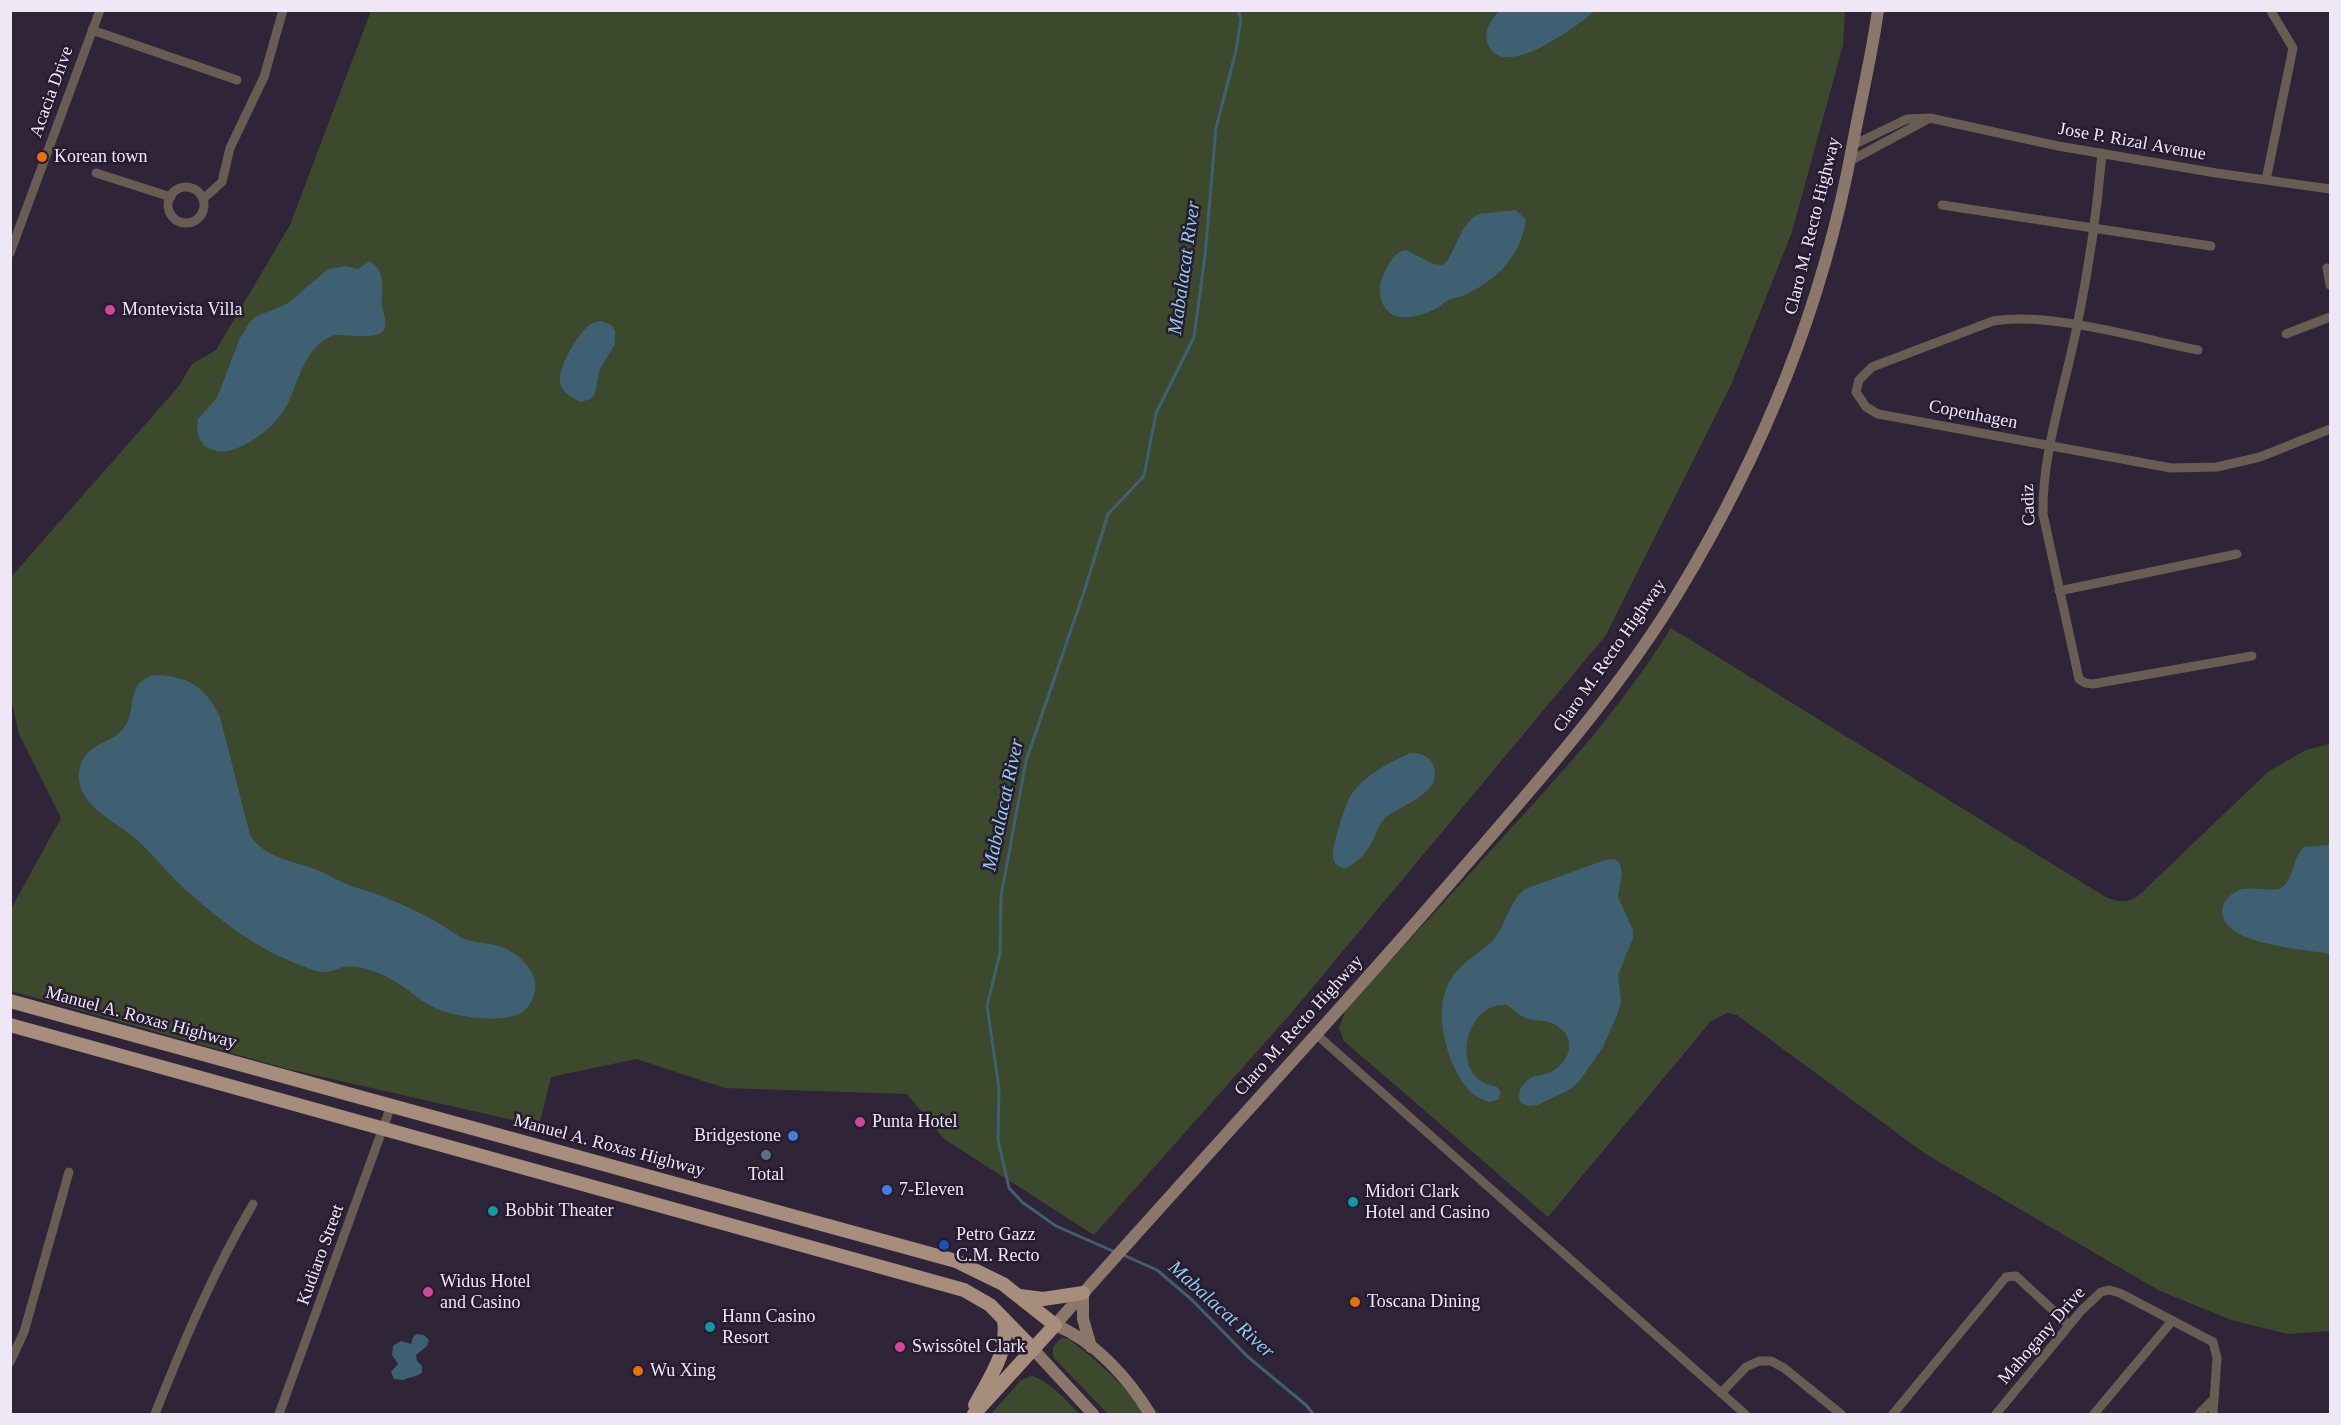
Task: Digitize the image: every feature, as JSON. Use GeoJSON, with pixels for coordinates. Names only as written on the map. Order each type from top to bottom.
{"type":"FeatureCollection","features":[{"type":"Feature","properties":{"kind":"main road","name":"Claro M. Recto Highway"},"geometry":{"type":"LineString","coordinates":[[1083,1293],[1406,936],[1556,763],[1635,658],[1677,594],[1747,467],[1788,374],[1819,285],[1850,161],[1878,10]]}},
{"type":"Feature","properties":{"kind":"main road","name":"Manuel A. Roxas Highway"},"geometry":{"type":"LineString","coordinates":[[10,1001],[956,1261],[1003,1284],[1055,1325],[1072,1332],[1110,1364],[1135,1390],[1150,1414]]}},
{"type":"Feature","properties":{"kind":"main road"},"geometry":{"type":"LineString","coordinates":[[10,1025],[964,1290],[990,1305],[1093,1414]]}},
{"type":"Feature","properties":{"kind":"main road"},"geometry":{"type":"LineString","coordinates":[[1018,1296],[1043,1299],[1083,1293]]}},
{"type":"Feature","properties":{"kind":"main road"},"geometry":{"type":"LineString","coordinates":[[972,1414],[1083,1293]]}},
{"type":"Feature","properties":{"kind":"main road"},"geometry":{"type":"LineString","coordinates":[[1083,1293],[1083,1318],[1091,1348]]}},
{"type":"Feature","properties":{"kind":"main road"},"geometry":{"type":"LineString","coordinates":[[972,1414],[1003,1350],[1006,1334],[1004,1319]]}},
{"type":"Feature","properties":{"kind":"street","name":"Acacia Drive"},"geometry":{"type":"LineString","coordinates":[[10,253],[100,10]]}},
{"type":"Feature","properties":{"kind":"street"},"geometry":{"type":"LineString","coordinates":[[203,200],[222,182],[230,148],[264,77],[283,10]]}},
{"type":"Feature","properties":{"kind":"street"},"geometry":{"type":"LineString","coordinates":[[2266,180],[2293,48],[2272,14]]}},
{"type":"Feature","properties":{"kind":"street"},"geometry":{"type":"LineString","coordinates":[[92,30],[237,80]]}},
{"type":"Feature","properties":{"kind":"street"},"geometry":{"type":"LineString","coordinates":[[1850,161],[1930,118]]}},
{"type":"Feature","properties":{"kind":"street","name":"Jose P. Rizal Avenue"},"geometry":{"type":"LineString","coordinates":[[1853,145],[1907,119],[1930,118],[1974,129],[2102,153],[2331,189]]}},
{"type":"Feature","properties":{"kind":"street","name":"Cadiz"},"geometry":{"type":"LineString","coordinates":[[2102,153],[2095,229],[2078,325],[2042,486],[2043,514],[2079,680],[2093,684],[2252,656]]}},
{"type":"Feature","properties":{"kind":"street"},"geometry":{"type":"LineString","coordinates":[[96,172],[171,197]]}},
{"type":"Feature","properties":{"kind":"street"},"geometry":{"type":"LineString","coordinates":[[191,188],[200,194],[203,200],[203,211],[200,216],[196,220],[185,223],[179,222],[171,214],[169,208],[171,197],[179,189],[191,188]]}},
{"type":"Feature","properties":{"kind":"street"},"geometry":{"type":"LineString","coordinates":[[1942,205],[2211,246]]}},
{"type":"Feature","properties":{"kind":"street"},"geometry":{"type":"LineString","coordinates":[[2326,268],[2331,285]]}},
{"type":"Feature","properties":{"kind":"street"},"geometry":{"type":"LineString","coordinates":[[2286,334],[2331,317]]}},
{"type":"Feature","properties":{"kind":"street","name":"Copenhagen"},"geometry":{"type":"LineString","coordinates":[[2078,325],[2012,318],[1993,321],[1872,367],[1859,380],[1856,392],[1866,407],[1878,414],[2171,468],[2217,468],[2260,457],[2331,429]]}},
{"type":"Feature","properties":{"kind":"street"},"geometry":{"type":"LineString","coordinates":[[2078,325],[2198,350]]}},
{"type":"Feature","properties":{"kind":"street"},"geometry":{"type":"LineString","coordinates":[[2059,591],[2237,554]]}},
{"type":"Feature","properties":{"kind":"street"},"geometry":{"type":"LineString","coordinates":[[1317,1035],[1745,1414]]}},
{"type":"Feature","properties":{"kind":"street","name":"Kudiaro Street"},"geometry":{"type":"LineString","coordinates":[[279,1414],[391,1106]]}},
{"type":"Feature","properties":{"kind":"street"},"geometry":{"type":"LineString","coordinates":[[10,1362],[24,1332],[69,1172]]}},
{"type":"Feature","properties":{"kind":"street"},"geometry":{"type":"LineString","coordinates":[[155,1414],[182,1348],[231,1242],[254,1204]]}},
{"type":"Feature","properties":{"kind":"street"},"geometry":{"type":"LineString","coordinates":[[1893,1414],[2006,1277],[2016,1276],[2069,1325]]}},
{"type":"Feature","properties":{"kind":"street","name":"Mahogany Drive"},"geometry":{"type":"LineString","coordinates":[[1996,1414],[2069,1325],[2101,1292],[2109,1290],[2120,1293],[2213,1342],[2217,1358],[2213,1414]]}},
{"type":"Feature","properties":{"kind":"street"},"geometry":{"type":"LineString","coordinates":[[2094,1414],[2172,1320]]}},
{"type":"Feature","properties":{"kind":"street"},"geometry":{"type":"LineString","coordinates":[[1720,1393],[1746,1367],[1759,1361],[1772,1361],[1841,1414]]}},
{"type":"Feature","properties":{"kind":"street"},"geometry":{"type":"LineString","coordinates":[[2199,1414],[2214,1399]]}},
{"type":"Feature","properties":{"kind":"green space"},"geometry":{"type":"Polygon","coordinates":[[[371,11],[1845,11],[1843,45],[1792,232],[1731,385],[1606,635],[1293,1011],[1094,1235],[944,1139],[907,1094],[725,1088],[636,1059],[551,1077],[539,1126],[288,1069],[11,991],[11,909],[61,818],[19,734],[11,698],[11,577],[179,386],[192,364],[216,350],[290,225],[371,11]]]}},
{"type":"Feature","properties":{"kind":"green space"},"geometry":{"type":"Polygon","coordinates":[[[1671,628],[2104,896],[2117,901],[2125,901],[2138,896],[2269,771],[2306,750],[2330,744],[2330,1331],[2288,1334],[2231,1320],[2158,1290],[1924,1153],[1737,1015],[1727,1013],[1711,1021],[1548,1217],[1344,1041],[1339,1028],[1346,1009],[1570,762],[1613,711],[1671,628]]]}},
{"type":"Feature","properties":{"kind":"green space"},"geometry":{"type":"Polygon","coordinates":[[[1061,1338],[1069,1339],[1110,1374],[1128,1392],[1144,1414],[1108,1414],[1053,1357],[1053,1347],[1061,1338]]]}},
{"type":"Feature","properties":{"kind":"green space"},"geometry":{"type":"Polygon","coordinates":[[[1032,1376],[1052,1387],[1080,1414],[991,1414],[1021,1380],[1032,1376]]]}},
{"type":"Feature","properties":{"kind":"water"},"geometry":{"type":"Polygon","coordinates":[[[1499,11],[1595,11],[1573,28],[1540,47],[1524,54],[1508,57],[1496,54],[1488,44],[1486,35],[1493,18],[1499,11]]]}},
{"type":"Feature","properties":{"kind":"water"},"geometry":{"type":"Polygon","coordinates":[[[1516,210],[1526,220],[1519,246],[1505,267],[1495,276],[1474,290],[1419,315],[1397,316],[1386,309],[1381,298],[1381,282],[1389,264],[1399,252],[1406,250],[1433,264],[1442,265],[1448,260],[1463,229],[1473,217],[1479,214],[1516,210]]]}},
{"type":"Feature","properties":{"kind":"water"},"geometry":{"type":"Polygon","coordinates":[[[370,261],[381,275],[382,304],[386,322],[382,332],[367,336],[335,335],[325,340],[316,347],[304,364],[287,405],[265,432],[231,450],[215,450],[204,445],[198,432],[198,419],[217,398],[240,338],[250,322],[257,316],[287,304],[328,269],[346,266],[358,269],[370,261]]]}},
{"type":"Feature","properties":{"kind":"water"},"geometry":{"type":"Polygon","coordinates":[[[601,321],[611,325],[615,331],[615,344],[599,371],[595,394],[590,399],[581,402],[563,390],[560,377],[573,345],[583,331],[595,322],[601,321]]]}},
{"type":"Feature","properties":{"kind":"water"},"geometry":{"type":"Polygon","coordinates":[[[154,675],[177,678],[194,685],[214,706],[220,717],[250,835],[256,843],[280,858],[317,870],[412,909],[462,938],[498,946],[517,955],[530,970],[534,979],[533,998],[527,1008],[520,1014],[510,1017],[484,1018],[457,1015],[430,1006],[392,979],[371,970],[344,967],[324,972],[309,969],[280,957],[252,941],[187,891],[136,839],[92,805],[85,797],[79,776],[84,757],[96,746],[117,735],[123,729],[128,722],[138,685],[144,679],[154,675]]]}},
{"type":"Feature","properties":{"kind":"water"},"geometry":{"type":"Polygon","coordinates":[[[1410,753],[1417,753],[1429,759],[1435,775],[1433,784],[1419,798],[1383,820],[1363,856],[1346,868],[1338,866],[1333,859],[1334,847],[1343,813],[1353,792],[1372,774],[1410,753]]]}},
{"type":"Feature","properties":{"kind":"water"},"geometry":{"type":"Polygon","coordinates":[[[2330,845],[2330,954],[2263,942],[2231,928],[2223,917],[2224,903],[2232,894],[2251,888],[2279,889],[2288,881],[2304,847],[2330,845]]]}},
{"type":"Feature","properties":{"kind":"water"},"geometry":{"type":"Polygon","coordinates":[[[1614,859],[1620,863],[1622,874],[1618,897],[1633,930],[1633,938],[1618,975],[1621,1002],[1619,1010],[1603,1047],[1578,1083],[1569,1090],[1537,1105],[1529,1106],[1521,1103],[1519,1094],[1524,1084],[1533,1077],[1549,1073],[1557,1068],[1567,1056],[1569,1042],[1562,1029],[1554,1024],[1523,1017],[1507,1005],[1495,1006],[1485,1011],[1476,1020],[1467,1042],[1470,1067],[1476,1077],[1497,1087],[1500,1091],[1499,1099],[1490,1102],[1479,1098],[1466,1087],[1457,1073],[1451,1061],[1443,1032],[1443,1003],[1452,977],[1494,939],[1515,900],[1525,889],[1605,860],[1614,859]]]}},
{"type":"Feature","properties":{"kind":"water"},"geometry":{"type":"Polygon","coordinates":[[[417,1334],[424,1335],[429,1340],[427,1346],[416,1355],[417,1361],[422,1366],[422,1373],[403,1380],[394,1379],[391,1372],[398,1364],[392,1355],[393,1346],[401,1341],[411,1344],[413,1337],[417,1334]]]}},
{"type":"Feature","properties":{"kind":"waterway","name":"Mabalacat River"},"geometry":{"type":"LineString","coordinates":[[1115,1252],[1056,1226],[1022,1202],[1009,1188],[998,1140],[999,1088],[987,1006],[1000,953],[1001,896],[1026,761],[1085,589],[1108,514],[1144,476],[1156,413],[1194,337],[1205,256],[1216,128],[1236,51],[1241,19],[1238,10]]}},
{"type":"Feature","properties":{"kind":"waterway","name":"Mabalacat River"},"geometry":{"type":"LineString","coordinates":[[1121,1254],[1157,1270],[1191,1299],[1248,1357],[1306,1405],[1313,1414]]}},
{"type":"Feature","properties":{"kind":"place","name":"Korean town"},"geometry":{"type":"Point","coordinates":[42,157]}},
{"type":"Feature","properties":{"kind":"place","name":"Montevista Villa"},"geometry":{"type":"Point","coordinates":[110,310]}},
{"type":"Feature","properties":{"kind":"place","name":"Punta Hotel"},"geometry":{"type":"Point","coordinates":[860,1122]}},
{"type":"Feature","properties":{"kind":"place","name":"Bridgestone"},"geometry":{"type":"Point","coordinates":[793,1136]}},
{"type":"Feature","properties":{"kind":"place","name":"Total"},"geometry":{"type":"Point","coordinates":[766,1155]}},
{"type":"Feature","properties":{"kind":"place","name":"7-Eleven"},"geometry":{"type":"Point","coordinates":[887,1190]}},
{"type":"Feature","properties":{"kind":"place","name":"Midori Clark Hotel and Casino"},"geometry":{"type":"Point","coordinates":[1353,1202]}},
{"type":"Feature","properties":{"kind":"place","name":"Bobbit Theater"},"geometry":{"type":"Point","coordinates":[493,1211]}},
{"type":"Feature","properties":{"kind":"place","name":"Petro Gazz C.M. Recto"},"geometry":{"type":"Point","coordinates":[944,1245]}},
{"type":"Feature","properties":{"kind":"place","name":"Widus Hotel and Casino"},"geometry":{"type":"Point","coordinates":[428,1292]}},
{"type":"Feature","properties":{"kind":"place","name":"Toscana Dining"},"geometry":{"type":"Point","coordinates":[1355,1302]}},
{"type":"Feature","properties":{"kind":"place","name":"Hann Casino Resort"},"geometry":{"type":"Point","coordinates":[710,1327]}},
{"type":"Feature","properties":{"kind":"place","name":"Swissôtel Clark"},"geometry":{"type":"Point","coordinates":[900,1347]}},
{"type":"Feature","properties":{"kind":"place","name":"Wu Xing"},"geometry":{"type":"Point","coordinates":[638,1371]}}]}
